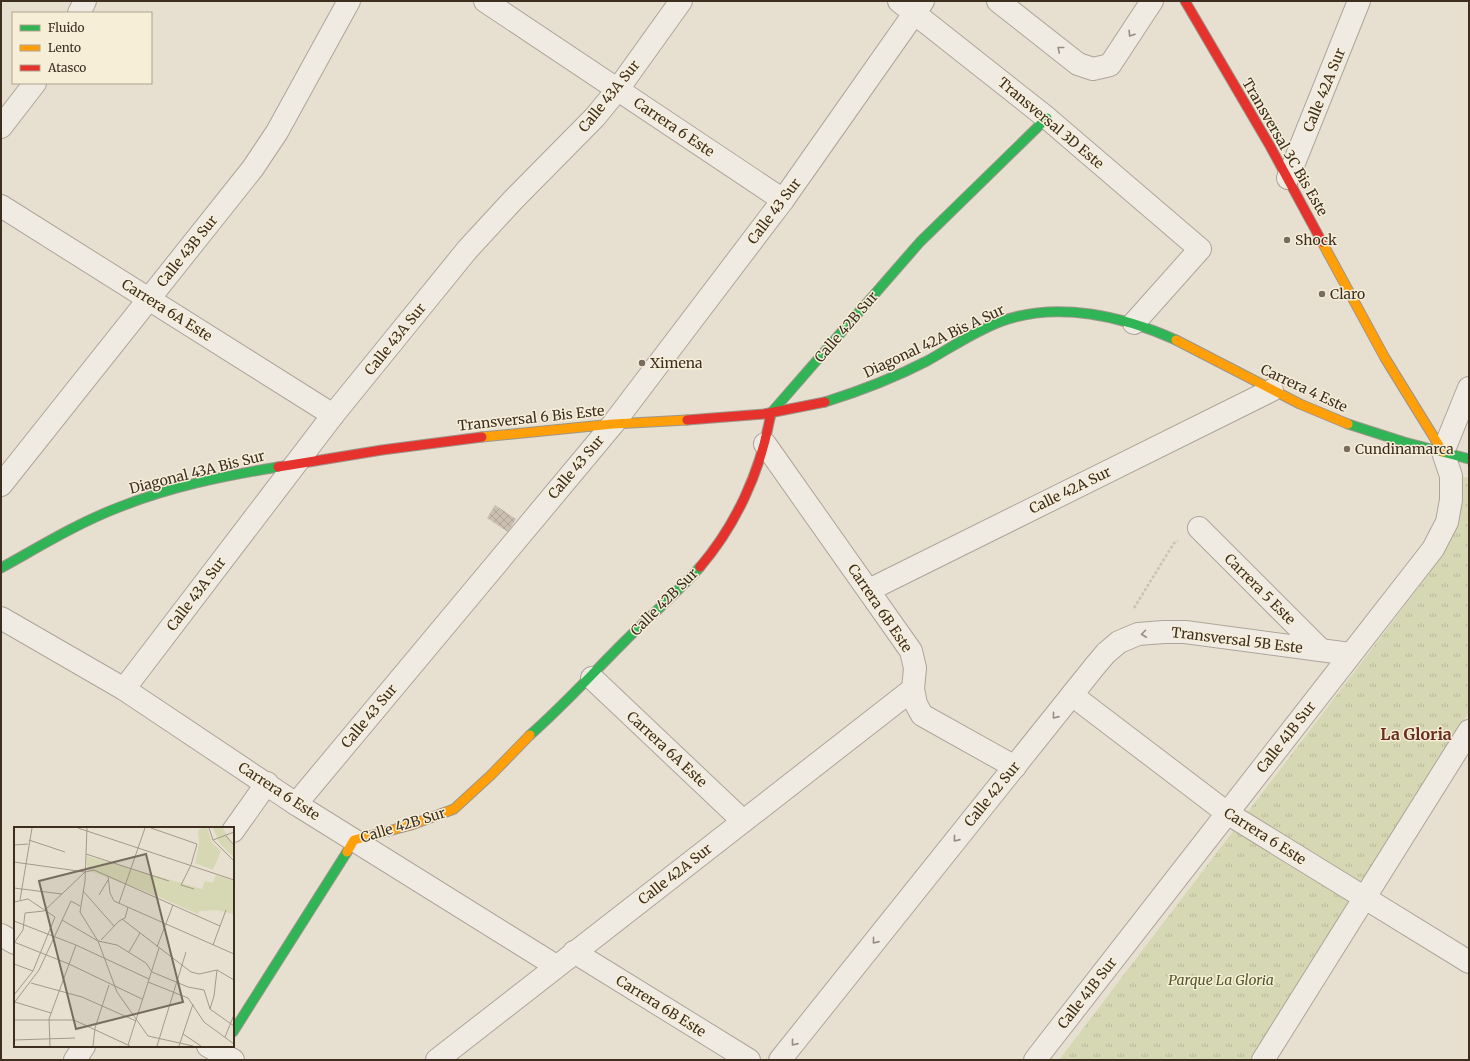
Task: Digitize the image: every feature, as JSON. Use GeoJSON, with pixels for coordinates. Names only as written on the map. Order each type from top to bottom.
{"type":"FeatureCollection","features":[{"type":"Feature","properties":{"kind":"street"},"geometry":{"type":"LineString","coordinates":[[80,12],[85,1]]}},
{"type":"Feature","properties":{"kind":"street","name":"Calle 43B Sur"},"geometry":{"type":"LineString","coordinates":[[1,485],[148,298],[222,209],[265,150],[277,132],[349,1]]}},
{"type":"Feature","properties":{"kind":"street","name":"Carrera 6 Este"},"geometry":{"type":"LineString","coordinates":[[486,1],[782,200]]}},
{"type":"Feature","properties":{"kind":"street","name":"Calle 43A Sur"},"geometry":{"type":"LineString","coordinates":[[124,689],[333,415],[467,250],[514,199],[573,140],[618,89],[681,1]]}},
{"type":"Feature","properties":{"kind":"street"},"geometry":{"type":"LineString","coordinates":[[998,1],[1078,64],[1093,69],[1110,65],[1152,1]]}},
{"type":"Feature","properties":{"kind":"street","name":"Transversal 3C Bis Este"},"geometry":{"type":"LineString","coordinates":[[1185,1],[1288,178],[1394,375],[1421,421],[1443,452]]}},
{"type":"Feature","properties":{"kind":"street","name":"Calle 42A Sur"},"geometry":{"type":"LineString","coordinates":[[1288,178],[1359,1]]}},
{"type":"Feature","properties":{"kind":"street","name":"Transversal 3D Este"},"geometry":{"type":"LineString","coordinates":[[913,5],[1200,250],[1134,323]]}},
{"type":"Feature","properties":{"kind":"street","name":"Calle 43 Sur"},"geometry":{"type":"LineString","coordinates":[[296,804],[612,424],[782,200],[913,5]]}},
{"type":"Feature","properties":{"kind":"street"},"geometry":{"type":"LineString","coordinates":[[1,127],[33,84]]}},
{"type":"Feature","properties":{"kind":"street","name":"Calle 42B Sur"},"geometry":{"type":"LineString","coordinates":[[234,1030],[354,840],[411,825],[454,809],[592,678],[623,643],[686,583],[715,549],[738,512],[765,444],[771,413],[920,242],[1047,118]]}},
{"type":"Feature","properties":{"kind":"street","name":"Carrera 6A Este"},"geometry":{"type":"LineString","coordinates":[[1,206],[333,415]]}},
{"type":"Feature","properties":{"kind":"street","name":"Diagonal 42A Bis A Sur"},"geometry":{"type":"LineString","coordinates":[[771,413],[812,405],[878,383],[917,366],[1004,321],[1029,315],[1055,313],[1087,314],[1134,323]]}},
{"type":"Feature","properties":{"kind":"street","name":"Carrera 4 Este"},"geometry":{"type":"LineString","coordinates":[[1134,323],[1197,351],[1301,405],[1360,428],[1469,459]]}},
{"type":"Feature","properties":{"kind":"street"},"geometry":{"type":"LineString","coordinates":[[1443,452],[1469,388]]}},
{"type":"Feature","properties":{"kind":"street","name":"Calle 42A Sur"},"geometry":{"type":"LineString","coordinates":[[869,590],[1272,390]]}},
{"type":"Feature","properties":{"kind":"street","name":"Transversal 6 Bis Este"},"geometry":{"type":"LineString","coordinates":[[295,463],[399,446],[612,424],[771,413]]}},
{"type":"Feature","properties":{"kind":"street","name":"Carrera 6B Este"},"geometry":{"type":"LineString","coordinates":[[765,444],[911,651],[915,668],[913,689],[916,704],[922,715],[1014,766]]}},
{"type":"Feature","properties":{"kind":"street","name":"Calle 41B Sur"},"geometry":{"type":"LineString","coordinates":[[1035,1060],[1432,548],[1447,522],[1451,500],[1451,476],[1443,452]]}},
{"type":"Feature","properties":{"kind":"street","name":"Diagonal 43A Bis Sur"},"geometry":{"type":"LineString","coordinates":[[1,568],[78,527],[131,503],[249,471],[295,463]]}},
{"type":"Feature","properties":{"kind":"street","name":"Carrera 5 Este"},"geometry":{"type":"LineString","coordinates":[[1199,528],[1321,650]]}},
{"type":"Feature","properties":{"kind":"street","name":"Carrera 6 Este"},"geometry":{"type":"LineString","coordinates":[[1,618],[124,689],[296,804],[556,966]]}},
{"type":"Feature","properties":{"kind":"street","name":"Transversal 5B Este"},"geometry":{"type":"LineString","coordinates":[[1106,653],[1119,642],[1138,634],[1185,632],[1350,654]]}},
{"type":"Feature","properties":{"kind":"street","name":"Calle 42 Sur"},"geometry":{"type":"LineString","coordinates":[[780,1060],[1106,653]]}},
{"type":"Feature","properties":{"kind":"street","name":"Carrera 6A Este"},"geometry":{"type":"LineString","coordinates":[[592,678],[743,821]]}},
{"type":"Feature","properties":{"kind":"street","name":"Calle 42A Sur"},"geometry":{"type":"LineString","coordinates":[[437,1060],[913,689]]}},
{"type":"Feature","properties":{"kind":"street","name":"Carrera 6 Este"},"geometry":{"type":"LineString","coordinates":[[1072,695],[1227,813],[1469,962]]}},
{"type":"Feature","properties":{"kind":"street"},"geometry":{"type":"LineString","coordinates":[[1263,1060],[1469,731]]}},
{"type":"Feature","properties":{"kind":"street"},"geometry":{"type":"LineString","coordinates":[[234,830],[266,783]]}},
{"type":"Feature","properties":{"kind":"street"},"geometry":{"type":"LineString","coordinates":[[1,935],[14,943]]}},
{"type":"Feature","properties":{"kind":"street","name":"Carrera 6B Este"},"geometry":{"type":"LineString","coordinates":[[574,952],[749,1060]]}},
{"type":"Feature","properties":{"kind":"street"},"geometry":{"type":"LineString","coordinates":[[75,1060],[83,1047]]}},
{"type":"Feature","properties":{"kind":"path"},"geometry":{"type":"LineString","coordinates":[[1130,614],[1174,543],[1199,528]]}},
{"type":"Feature","properties":{"kind":"green space","name":"Parque La Gloria"},"geometry":{"type":"Polygon","coordinates":[[[1460,476],[1469,478],[1469,712],[1266,1060],[1059,1060],[1428,575],[1456,524],[1460,476]]]}},
{"type":"Feature","properties":{"kind":"building"},"geometry":{"type":"Polygon","coordinates":[[[495,505],[516,519],[508,532],[487,518],[495,505]]]}},
{"type":"Feature","properties":{"kind":"traffic: fast"},"geometry":{"type":"LineString","coordinates":[[770,418],[771,413],[920,242],[1047,118]]}},
{"type":"Feature","properties":{"kind":"traffic: fast"},"geometry":{"type":"LineString","coordinates":[[825,402],[889,379],[927,361],[982,330],[1002,321],[1023,315],[1045,312],[1090,314],[1134,324],[1156,331],[1176,340]]}},
{"type":"Feature","properties":{"kind":"traffic: fast"},"geometry":{"type":"LineString","coordinates":[[1348,424],[1404,442],[1469,459]]}},
{"type":"Feature","properties":{"kind":"traffic: fast"},"geometry":{"type":"LineString","coordinates":[[1,568],[58,536],[117,508],[176,488],[237,474],[278,467]]}},
{"type":"Feature","properties":{"kind":"traffic: fast"},"geometry":{"type":"LineString","coordinates":[[530,735],[682,587],[700,567]]}},
{"type":"Feature","properties":{"kind":"traffic: fast"},"geometry":{"type":"LineString","coordinates":[[234,1030],[347,852]]}},
{"type":"Feature","properties":{"kind":"traffic: slow"},"geometry":{"type":"LineString","coordinates":[[1322,242],[1385,358],[1443,452]]}},
{"type":"Feature","properties":{"kind":"traffic: slow"},"geometry":{"type":"LineString","coordinates":[[1176,340],[1300,404],[1348,424]]}},
{"type":"Feature","properties":{"kind":"traffic: slow"},"geometry":{"type":"LineString","coordinates":[[482,437],[613,424],[687,420]]}},
{"type":"Feature","properties":{"kind":"traffic: slow"},"geometry":{"type":"LineString","coordinates":[[347,852],[354,840],[411,825],[454,809],[491,775],[530,735]]}},
{"type":"Feature","properties":{"kind":"traffic: jam"},"geometry":{"type":"LineString","coordinates":[[1185,1],[1270,146],[1322,242]]}},
{"type":"Feature","properties":{"kind":"traffic: jam"},"geometry":{"type":"LineString","coordinates":[[687,420],[764,414],[825,402]]}},
{"type":"Feature","properties":{"kind":"traffic: jam"},"geometry":{"type":"LineString","coordinates":[[700,567],[725,534],[745,497],[760,458],[770,418]]}},
{"type":"Feature","properties":{"kind":"traffic: jam"},"geometry":{"type":"LineString","coordinates":[[278,467],[382,450],[482,437]]}},
{"type":"Feature","properties":{"kind":"place","name":"Shock"},"geometry":{"type":"Point","coordinates":[1287,240]}},
{"type":"Feature","properties":{"kind":"place","name":"Claro"},"geometry":{"type":"Point","coordinates":[1322,294]}},
{"type":"Feature","properties":{"kind":"place","name":"Ximena"},"geometry":{"type":"Point","coordinates":[642,363]}},
{"type":"Feature","properties":{"kind":"place","name":"Cundinamarca"},"geometry":{"type":"Point","coordinates":[1347,449]}},
{"type":"Feature","properties":{"kind":"district","name":"La Gloria"},"geometry":{"type":"Point","coordinates":[1416,734]}}]}
